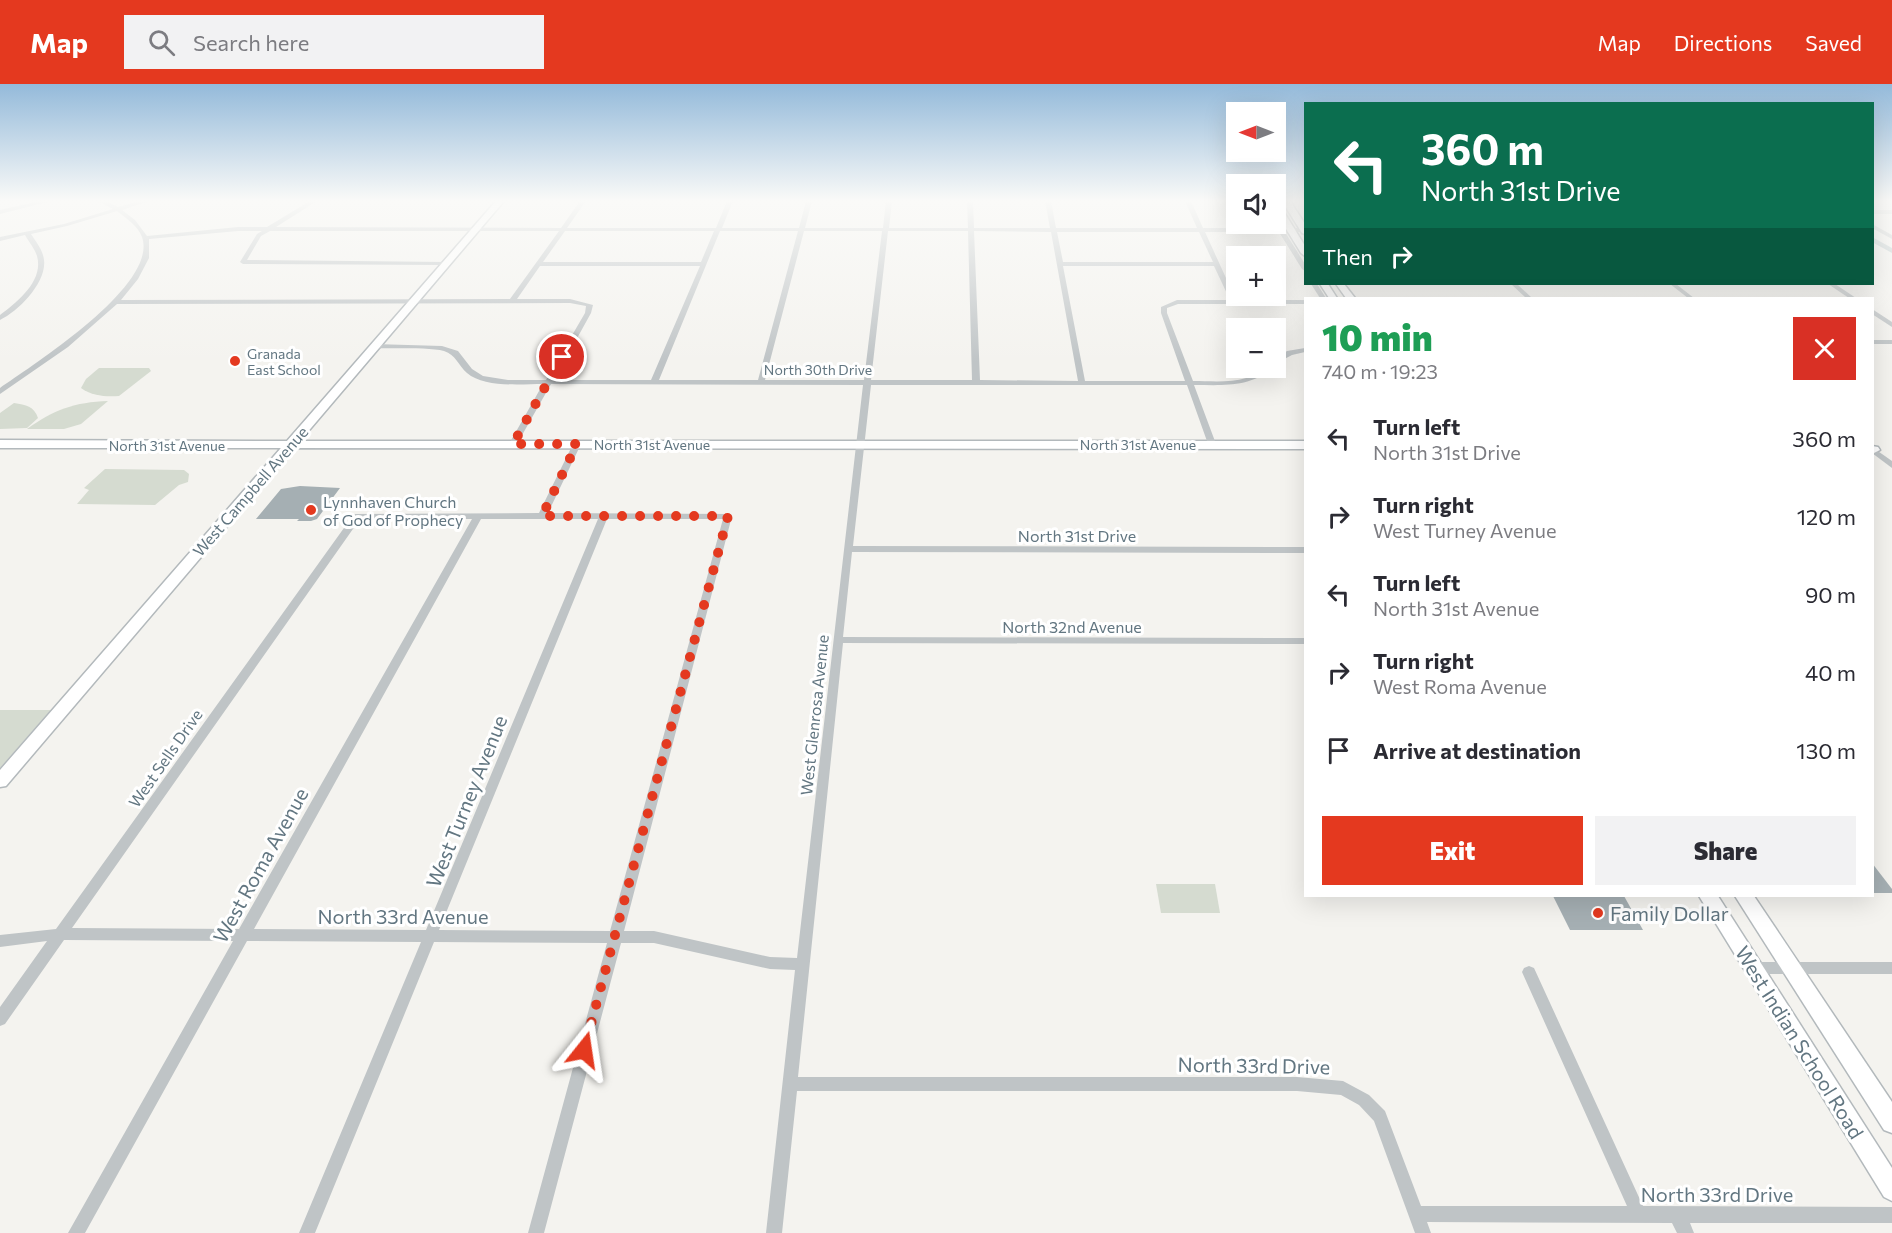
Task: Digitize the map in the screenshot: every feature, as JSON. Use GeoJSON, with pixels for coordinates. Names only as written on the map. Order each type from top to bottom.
{"type":"FeatureCollection","features":[{"type":"Feature","properties":{"kind":"street"},"geometry":{"type":"LineString","coordinates":[[0,318],[28,292],[41,267],[40,255]]}},
{"type":"Feature","properties":{"kind":"street"},"geometry":{"type":"LineString","coordinates":[[0,392],[90,326],[117,302],[145,263],[145,255]]}},
{"type":"Feature","properties":{"kind":"street"},"geometry":{"type":"LineString","coordinates":[[247,255],[243,262],[445,263]]}},
{"type":"Feature","properties":{"kind":"street","name":"West Campbell Avenue"},"geometry":{"type":"LineString","coordinates":[[0,781],[453,255]]}},
{"type":"Feature","properties":{"kind":"street"},"geometry":{"type":"LineString","coordinates":[[512,301],[545,255]]}},
{"type":"Feature","properties":{"kind":"street"},"geometry":{"type":"LineString","coordinates":[[654,382],[708,255]]}},
{"type":"Feature","properties":{"kind":"street"},"geometry":{"type":"LineString","coordinates":[[761,382],[795,255]]}},
{"type":"Feature","properties":{"kind":"street","name":"West Glenrosa Avenue"},"geometry":{"type":"LineString","coordinates":[[774,1233],[882,255]]}},
{"type":"Feature","properties":{"kind":"street"},"geometry":{"type":"LineString","coordinates":[[972,255],[976,383]]}},
{"type":"Feature","properties":{"kind":"street"},"geometry":{"type":"LineString","coordinates":[[1058,255],[1083,383]]}},
{"type":"Feature","properties":{"kind":"street"},"geometry":{"type":"LineString","coordinates":[[1213,255],[1226,284]]}},
{"type":"Feature","properties":{"kind":"street"},"geometry":{"type":"LineString","coordinates":[[539,264],[704,264]]}},
{"type":"Feature","properties":{"kind":"street"},"geometry":{"type":"LineString","coordinates":[[1060,264],[1217,264]]}},
{"type":"Feature","properties":{"kind":"street"},"geometry":{"type":"LineString","coordinates":[[1341,285],[1350,297]]}},
{"type":"Feature","properties":{"kind":"street"},"geometry":{"type":"LineString","coordinates":[[1515,285],[1528,297]]}},
{"type":"Feature","properties":{"kind":"street"},"geometry":{"type":"LineString","coordinates":[[1674,285],[1690,297]]}},
{"type":"Feature","properties":{"kind":"street"},"geometry":{"type":"LineString","coordinates":[[1833,285],[1851,297]]}},
{"type":"Feature","properties":{"kind":"street"},"geometry":{"type":"LineString","coordinates":[[117,302],[512,301],[577,302],[590,305],[588,313],[513,444]]}},
{"type":"Feature","properties":{"kind":"street"},"geometry":{"type":"LineString","coordinates":[[1212,444],[1163,310],[1167,304],[1226,302]]}},
{"type":"Feature","properties":{"kind":"street"},"geometry":{"type":"LineString","coordinates":[[1286,302],[1304,302]]}},
{"type":"Feature","properties":{"kind":"street"},"geometry":{"type":"LineString","coordinates":[[1874,312],[1892,325]]}},
{"type":"Feature","properties":{"kind":"street"},"geometry":{"type":"LineString","coordinates":[[1874,342],[1892,342]]}},
{"type":"Feature","properties":{"kind":"street","name":"North 30th Drive"},"geometry":{"type":"LineString","coordinates":[[374,346],[442,348],[455,353],[469,371],[481,378],[547,382],[1191,383],[1252,378]]}},
{"type":"Feature","properties":{"kind":"street"},"geometry":{"type":"LineString","coordinates":[[1286,355],[1304,350]]}},
{"type":"Feature","properties":{"kind":"street","name":"North 31st Avenue"},"geometry":{"type":"LineString","coordinates":[[0,444],[1304,445]]}},
{"type":"Feature","properties":{"kind":"street"},"geometry":{"type":"LineString","coordinates":[[542,516],[577,444]]}},
{"type":"Feature","properties":{"kind":"street"},"geometry":{"type":"LineString","coordinates":[[1874,451],[1892,465]]}},
{"type":"Feature","properties":{"kind":"street","name":"West Sells Drive"},"geometry":{"type":"LineString","coordinates":[[0,1019],[357,516],[478,516]]}},
{"type":"Feature","properties":{"kind":"street"},"geometry":{"type":"LineString","coordinates":[[478,516],[728,516],[536,1233]]}},
{"type":"Feature","properties":{"kind":"street","name":"West Roma Avenue"},"geometry":{"type":"LineString","coordinates":[[76,1233],[478,516]]}},
{"type":"Feature","properties":{"kind":"street","name":"West Turney Avenue"},"geometry":{"type":"LineString","coordinates":[[307,1233],[604,516]]}},
{"type":"Feature","properties":{"kind":"street","name":"North 31st Drive"},"geometry":{"type":"LineString","coordinates":[[848,549],[1304,550]]}},
{"type":"Feature","properties":{"kind":"street","name":"North 32nd Avenue"},"geometry":{"type":"LineString","coordinates":[[839,640],[1304,641]]}},
{"type":"Feature","properties":{"kind":"street","name":"West Indian School Road"},"geometry":{"type":"LineString","coordinates":[[1709,897],[1892,1189]]}},
{"type":"Feature","properties":{"kind":"street","name":"West Indian School Road"},"geometry":{"type":"LineString","coordinates":[[1745,897],[1892,1122]]}},
{"type":"Feature","properties":{"kind":"street","name":"North 33rd Avenue"},"geometry":{"type":"LineString","coordinates":[[0,941],[61,934],[654,937],[707,947],[770,963],[804,964]]}},
{"type":"Feature","properties":{"kind":"street"},"geometry":{"type":"LineString","coordinates":[[1753,968],[1892,968]]}},
{"type":"Feature","properties":{"kind":"street"},"geometry":{"type":"LineString","coordinates":[[1529,972],[1640,1215]]}},
{"type":"Feature","properties":{"kind":"street","name":"North 33rd Drive"},"geometry":{"type":"LineString","coordinates":[[791,1084],[1297,1084],[1343,1088],[1364,1100],[1380,1116],[1418,1215],[1892,1215]]}},
{"type":"Feature","properties":{"kind":"street"},"geometry":{"type":"LineString","coordinates":[[1418,1215],[1423,1233]]}},
{"type":"Feature","properties":{"kind":"street"},"geometry":{"type":"LineString","coordinates":[[1677,1215],[1686,1233]]}},
{"type":"Feature","properties":{"kind":"shaded area"},"geometry":{"type":"Polygon","coordinates":[[[99,368],[149,368],[151,371],[119,396],[104,396],[81,388],[86,379],[99,368]]]}},
{"type":"Feature","properties":{"kind":"shaded area"},"geometry":{"type":"Polygon","coordinates":[[[108,401],[81,424],[64,429],[27,429],[65,408],[108,401]]]}},
{"type":"Feature","properties":{"kind":"shaded area"},"geometry":{"type":"Polygon","coordinates":[[[14,403],[29,407],[38,418],[27,428],[0,429],[0,413],[14,403]]]}},
{"type":"Feature","properties":{"kind":"shaded area"},"geometry":{"type":"Polygon","coordinates":[[[105,469],[184,470],[189,474],[188,482],[179,485],[155,505],[77,504],[89,490],[84,488],[105,469]]]}},
{"type":"Feature","properties":{"kind":"shaded area"},"geometry":{"type":"Polygon","coordinates":[[[0,710],[51,710],[0,768],[0,710]]]}},
{"type":"Feature","properties":{"kind":"shaded area"},"geometry":{"type":"Polygon","coordinates":[[[1156,884],[1215,884],[1220,913],[1161,913],[1156,884]]]}},
{"type":"Feature","properties":{"kind":"building","name":"Lynnhaven Church of God of Prophecy"},"geometry":{"type":"Polygon","coordinates":[[[300,486],[340,488],[317,519],[297,521],[299,519],[256,519],[281,489],[300,486]]]}},
{"type":"Feature","properties":{"kind":"building"},"geometry":{"type":"Polygon","coordinates":[[[1874,866],[1892,889],[1892,893],[1874,893],[1874,866]]]}},
{"type":"Feature","properties":{"kind":"building","name":"Family Dollar"},"geometry":{"type":"Polygon","coordinates":[[[1554,897],[1625,897],[1643,930],[1570,930],[1554,897]]]}},
{"type":"Feature","properties":{"kind":"place","name":"Granada East School"},"geometry":{"type":"Point","coordinates":[235,361]}},
{"type":"Feature","properties":{"kind":"place","name":"Lynnhaven Church of God of Prophecy"},"geometry":{"type":"Point","coordinates":[311,510]}},
{"type":"Feature","properties":{"kind":"place","name":"Family Dollar"},"geometry":{"type":"Point","coordinates":[1598,913]}},
{"type":"Feature","properties":{"kind":"route"},"geometry":{"type":"LineString","coordinates":[[562,357],[513,444],[577,444],[542,516],[728,516],[584,1050]]}}]}
